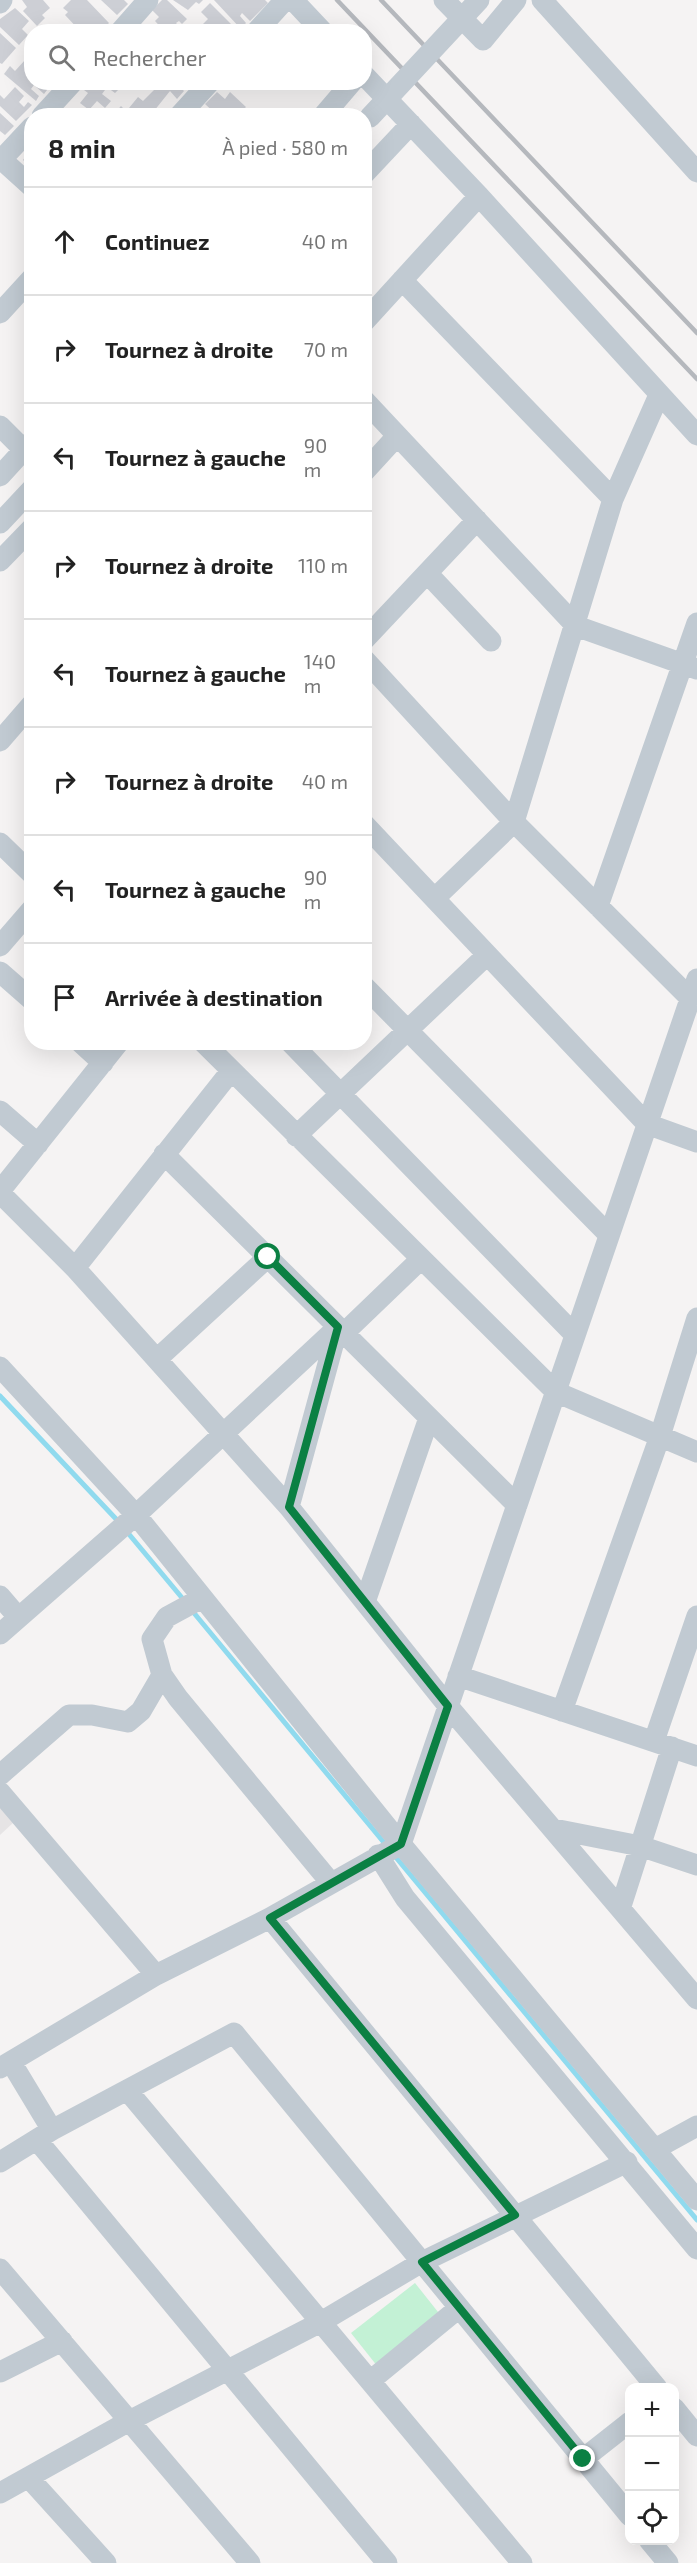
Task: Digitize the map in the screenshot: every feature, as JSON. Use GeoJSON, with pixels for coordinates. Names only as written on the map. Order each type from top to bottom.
{"type":"FeatureCollection","features":[{"type":"Feature","properties":{"kind":"street"},"geometry":{"type":"LineString","coordinates":[[263,24],[285,0]]}},
{"type":"Feature","properties":{"kind":"street"},"geometry":{"type":"LineString","coordinates":[[293,0],[316,24]]}},
{"type":"Feature","properties":{"kind":"street"},"geometry":{"type":"LineString","coordinates":[[444,0],[483,40],[516,0]]}},
{"type":"Feature","properties":{"kind":"street"},"geometry":{"type":"LineString","coordinates":[[372,115],[479,0]]}},
{"type":"Feature","properties":{"kind":"street"},"geometry":{"type":"LineString","coordinates":[[542,0],[697,172]]}},
{"type":"Feature","properties":{"kind":"street"},"geometry":{"type":"LineString","coordinates":[[126,24],[142,2]]}},
{"type":"Feature","properties":{"kind":"street"},"geometry":{"type":"LineString","coordinates":[[372,83],[479,196],[658,395],[697,435]]}},
{"type":"Feature","properties":{"kind":"street"},"geometry":{"type":"LineString","coordinates":[[49,108],[66,90]]}},
{"type":"Feature","properties":{"kind":"street"},"geometry":{"type":"LineString","coordinates":[[186,108],[203,90]]}},
{"type":"Feature","properties":{"kind":"street"},"geometry":{"type":"LineString","coordinates":[[330,108],[345,90]]}},
{"type":"Feature","properties":{"kind":"street"},"geometry":{"type":"LineString","coordinates":[[372,165],[411,124]]}},
{"type":"Feature","properties":{"kind":"street"},"geometry":{"type":"LineString","coordinates":[[24,135],[1,159],[24,180]]}},
{"type":"Feature","properties":{"kind":"street"},"geometry":{"type":"LineString","coordinates":[[372,313],[479,196]]}},
{"type":"Feature","properties":{"kind":"street"},"geometry":{"type":"LineString","coordinates":[[402,280],[613,499]]}},
{"type":"Feature","properties":{"kind":"street"},"geometry":{"type":"LineString","coordinates":[[0,312],[24,286]]}},
{"type":"Feature","properties":{"kind":"street"},"geometry":{"type":"LineString","coordinates":[[435,898],[514,822],[576,626],[613,499],[658,395]]}},
{"type":"Feature","properties":{"kind":"street"},"geometry":{"type":"LineString","coordinates":[[372,409],[576,626],[690,666]]}},
{"type":"Feature","properties":{"kind":"street"},"geometry":{"type":"LineString","coordinates":[[0,426],[24,443]]}},
{"type":"Feature","properties":{"kind":"street"},"geometry":{"type":"LineString","coordinates":[[372,463],[397,436]]}},
{"type":"Feature","properties":{"kind":"street"},"geometry":{"type":"LineString","coordinates":[[0,476],[24,450]]}},
{"type":"Feature","properties":{"kind":"street"},"geometry":{"type":"LineString","coordinates":[[0,523],[24,498]]}},
{"type":"Feature","properties":{"kind":"street"},"geometry":{"type":"LineString","coordinates":[[372,632],[477,520]]}},
{"type":"Feature","properties":{"kind":"street"},"geometry":{"type":"LineString","coordinates":[[0,561],[24,536]]}},
{"type":"Feature","properties":{"kind":"street"},"geometry":{"type":"LineString","coordinates":[[428,574],[491,641]]}},
{"type":"Feature","properties":{"kind":"street"},"geometry":{"type":"LineString","coordinates":[[598,906],[690,666],[697,622]]}},
{"type":"Feature","properties":{"kind":"street"},"geometry":{"type":"LineString","coordinates":[[372,668],[514,822],[692,1004],[647,1124],[401,1844],[270,1918],[156,1975],[5,2065],[44,2135],[227,2370],[387,2563]]}},
{"type":"Feature","properties":{"kind":"street"},"geometry":{"type":"LineString","coordinates":[[0,741],[24,713]]}},
{"type":"Feature","properties":{"kind":"street"},"geometry":{"type":"LineString","coordinates":[[372,832],[647,1124],[697,1142]]}},
{"type":"Feature","properties":{"kind":"street"},"geometry":{"type":"LineString","coordinates":[[0,843],[24,866]]}},
{"type":"Feature","properties":{"kind":"street"},"geometry":{"type":"LineString","coordinates":[[0,946],[24,918]]}},
{"type":"Feature","properties":{"kind":"street"},"geometry":{"type":"LineString","coordinates":[[296,1136],[488,955]]}},
{"type":"Feature","properties":{"kind":"street"},"geometry":{"type":"LineString","coordinates":[[0,972],[24,993]]}},
{"type":"Feature","properties":{"kind":"street"},"geometry":{"type":"LineString","coordinates":[[372,994],[609,1235]]}},
{"type":"Feature","properties":{"kind":"street"},"geometry":{"type":"LineString","coordinates":[[89,1050],[103,1063]]}},
{"type":"Feature","properties":{"kind":"street"},"geometry":{"type":"LineString","coordinates":[[113,1050],[0,1192],[75,1268],[289,1507],[448,1706],[621,1906],[697,1998]]}},
{"type":"Feature","properties":{"kind":"street"},"geometry":{"type":"LineString","coordinates":[[210,1050],[556,1392],[697,1452]]}},
{"type":"Feature","properties":{"kind":"street"},"geometry":{"type":"LineString","coordinates":[[298,1050],[575,1335]]}},
{"type":"Feature","properties":{"kind":"street"},"geometry":{"type":"LineString","coordinates":[[75,1268],[231,1071]]}},
{"type":"Feature","properties":{"kind":"street"},"geometry":{"type":"LineString","coordinates":[[0,1111],[38,1144]]}},
{"type":"Feature","properties":{"kind":"street"},"geometry":{"type":"LineString","coordinates":[[164,1154],[517,1505]]}},
{"type":"Feature","properties":{"kind":"street"},"geometry":{"type":"LineString","coordinates":[[157,1359],[268,1257]]}},
{"type":"Feature","properties":{"kind":"street"},"geometry":{"type":"LineString","coordinates":[[0,1634],[136,1515],[222,1433],[421,1259]]}},
{"type":"Feature","properties":{"kind":"street"},"geometry":{"type":"LineString","coordinates":[[562,1711],[660,1436],[689,1371],[697,1318]]}},
{"type":"Feature","properties":{"kind":"street"},"geometry":{"type":"LineString","coordinates":[[289,1507],[341,1330]]}},
{"type":"Feature","properties":{"kind":"street"},"geometry":{"type":"LineString","coordinates":[[0,1367],[136,1515],[401,1844],[697,2200]]}},
{"type":"Feature","properties":{"kind":"street"},"geometry":{"type":"LineString","coordinates":[[365,1602],[429,1418]]}},
{"type":"Feature","properties":{"kind":"street"},"geometry":{"type":"LineString","coordinates":[[0,1596],[18,1617]]}},
{"type":"Feature","properties":{"kind":"street"},"geometry":{"type":"LineString","coordinates":[[202,1598],[167,1617],[152,1638],[162,1675],[178,1698],[331,1883]]}},
{"type":"Feature","properties":{"kind":"street"},"geometry":{"type":"LineString","coordinates":[[621,1906],[640,1846],[663,1744],[697,1616]]}},
{"type":"Feature","properties":{"kind":"street"},"geometry":{"type":"LineString","coordinates":[[0,1775],[69,1714],[92,1715],[128,1722],[141,1711],[162,1675]]}},
{"type":"Feature","properties":{"kind":"street"},"geometry":{"type":"LineString","coordinates":[[458,1676],[697,1756]]}},
{"type":"Feature","properties":{"kind":"street"},"geometry":{"type":"LineString","coordinates":[[0,1792],[156,1975]]}},
{"type":"Feature","properties":{"kind":"street"},"geometry":{"type":"LineString","coordinates":[[554,1829],[640,1846],[697,1865]]}},
{"type":"Feature","properties":{"kind":"street"},"geometry":{"type":"LineString","coordinates":[[378,1856],[405,1898],[697,2249]]}},
{"type":"Feature","properties":{"kind":"street"},"geometry":{"type":"LineString","coordinates":[[270,1918],[653,2383]]}},
{"type":"Feature","properties":{"kind":"street"},"geometry":{"type":"LineString","coordinates":[[0,2162],[44,2135],[234,2033],[625,2510]]}},
{"type":"Feature","properties":{"kind":"street"},"geometry":{"type":"LineString","coordinates":[[127,2090],[522,2563]]}},
{"type":"Feature","properties":{"kind":"street"},"geometry":{"type":"LineString","coordinates":[[655,2149],[697,2126]]}},
{"type":"Feature","properties":{"kind":"street"},"geometry":{"type":"LineString","coordinates":[[0,2493],[131,2420],[321,2322],[422,2262],[515,2215],[627,2163]]}},
{"type":"Feature","properties":{"kind":"street"},"geometry":{"type":"LineString","coordinates":[[0,2269],[131,2420],[241,2560]]}},
{"type":"Feature","properties":{"kind":"street"},"geometry":{"type":"LineString","coordinates":[[370,2381],[459,2308]]}},
{"type":"Feature","properties":{"kind":"street"},"geometry":{"type":"LineString","coordinates":[[0,2372],[62,2341]]}},
{"type":"Feature","properties":{"kind":"street"},"geometry":{"type":"LineString","coordinates":[[679,2413],[697,2436]]}},
{"type":"Feature","properties":{"kind":"street"},"geometry":{"type":"LineString","coordinates":[[583,2459],[625,2426]]}},
{"type":"Feature","properties":{"kind":"street"},"geometry":{"type":"LineString","coordinates":[[29,2478],[106,2563]]}},
{"type":"Feature","properties":{"kind":"street"},"geometry":{"type":"LineString","coordinates":[[653,2545],[668,2563]]}},
{"type":"Feature","properties":{"kind":"shaded area"},"geometry":{"type":"Polygon","coordinates":[[[0,1807],[14,1822],[0,1835],[0,1807]]]}},
{"type":"Feature","properties":{"kind":"green space"},"geometry":{"type":"Polygon","coordinates":[[[415,2283],[442,2317],[378,2367],[351,2333],[415,2283]]]}},
{"type":"Feature","properties":{"kind":"building"},"geometry":{"type":"Polygon","coordinates":[[[22,0],[43,0],[50,8],[42,15],[45,18],[39,24],[35,24],[23,11],[27,7],[22,0]]]}},
{"type":"Feature","properties":{"kind":"building"},"geometry":{"type":"Polygon","coordinates":[[[71,0],[87,0],[109,23],[73,24],[65,15],[68,12],[63,8],[71,0]]]}},
{"type":"Feature","properties":{"kind":"building"},"geometry":{"type":"Polygon","coordinates":[[[101,0],[124,0],[128,4],[117,15],[101,0]]]}},
{"type":"Feature","properties":{"kind":"building"},"geometry":{"type":"Polygon","coordinates":[[[162,0],[167,0],[187,19],[182,24],[179,21],[177,24],[158,24],[155,21],[159,17],[152,10],[162,0]]]}},
{"type":"Feature","properties":{"kind":"building"},"geometry":{"type":"Polygon","coordinates":[[[173,0],[203,0],[199,4],[196,2],[188,10],[173,0]]]}},
{"type":"Feature","properties":{"kind":"building"},"geometry":{"type":"Polygon","coordinates":[[[214,0],[265,0],[268,3],[250,21],[242,13],[240,16],[246,23],[236,24],[214,0]]]}},
{"type":"Feature","properties":{"kind":"building"},"geometry":{"type":"Polygon","coordinates":[[[210,3],[231,24],[203,24],[208,19],[201,12],[210,3]]]}},
{"type":"Feature","properties":{"kind":"building"},"geometry":{"type":"Polygon","coordinates":[[[15,8],[29,21],[24,24],[22,29],[24,39],[19,45],[0,27],[0,19],[15,8]]]}},
{"type":"Feature","properties":{"kind":"building"},"geometry":{"type":"Polygon","coordinates":[[[0,33],[16,48],[2,64],[0,63],[0,33]]]}},
{"type":"Feature","properties":{"kind":"building"},"geometry":{"type":"Polygon","coordinates":[[[24,61],[24,90],[32,90],[39,96],[36,101],[4,74],[10,66],[15,71],[24,61]]]}},
{"type":"Feature","properties":{"kind":"building"},"geometry":{"type":"Polygon","coordinates":[[[15,87],[24,96],[19,102],[24,107],[28,102],[32,105],[24,108],[24,113],[16,121],[0,106],[0,95],[4,99],[15,87]]]}},
{"type":"Feature","properties":{"kind":"building"},"geometry":{"type":"Polygon","coordinates":[[[84,90],[105,90],[102,94],[111,101],[105,108],[97,101],[91,108],[86,108],[80,103],[88,93],[84,90]]]}},
{"type":"Feature","properties":{"kind":"building"},"geometry":{"type":"Polygon","coordinates":[[[154,90],[184,91],[177,99],[170,91],[156,108],[129,108],[138,97],[143,101],[154,90]]]}},
{"type":"Feature","properties":{"kind":"building"},"geometry":{"type":"Polygon","coordinates":[[[217,92],[225,99],[230,92],[246,107],[209,108],[205,104],[217,92]]]}},
{"type":"Feature","properties":{"kind":"building"},"geometry":{"type":"Polygon","coordinates":[[[0,113],[14,126],[5,135],[0,131],[0,113]]]}},
{"type":"Feature","properties":{"kind":"waterway"},"geometry":{"type":"LineString","coordinates":[[0,1396],[117,1520]]}},
{"type":"Feature","properties":{"kind":"waterway"},"geometry":{"type":"LineString","coordinates":[[128,1533],[183,1599]]}},
{"type":"Feature","properties":{"kind":"waterway"},"geometry":{"type":"LineString","coordinates":[[194,1613],[386,1845]]}},
{"type":"Feature","properties":{"kind":"waterway"},"geometry":{"type":"LineString","coordinates":[[394,1855],[697,2220]]}},
{"type":"Feature","properties":{"kind":"railway"},"geometry":{"type":"LineString","coordinates":[[337,0],[360,24]]}},
{"type":"Feature","properties":{"kind":"railway"},"geometry":{"type":"LineString","coordinates":[[381,0],[697,333]]}},
{"type":"Feature","properties":{"kind":"railway"},"geometry":{"type":"LineString","coordinates":[[372,37],[697,379]]}},
{"type":"Feature","properties":{"kind":"route"},"geometry":{"type":"LineString","coordinates":[[268,1257],[338,1327],[289,1507],[448,1706],[401,1844],[270,1918],[515,2215],[422,2262],[583,2459]]}}]}
